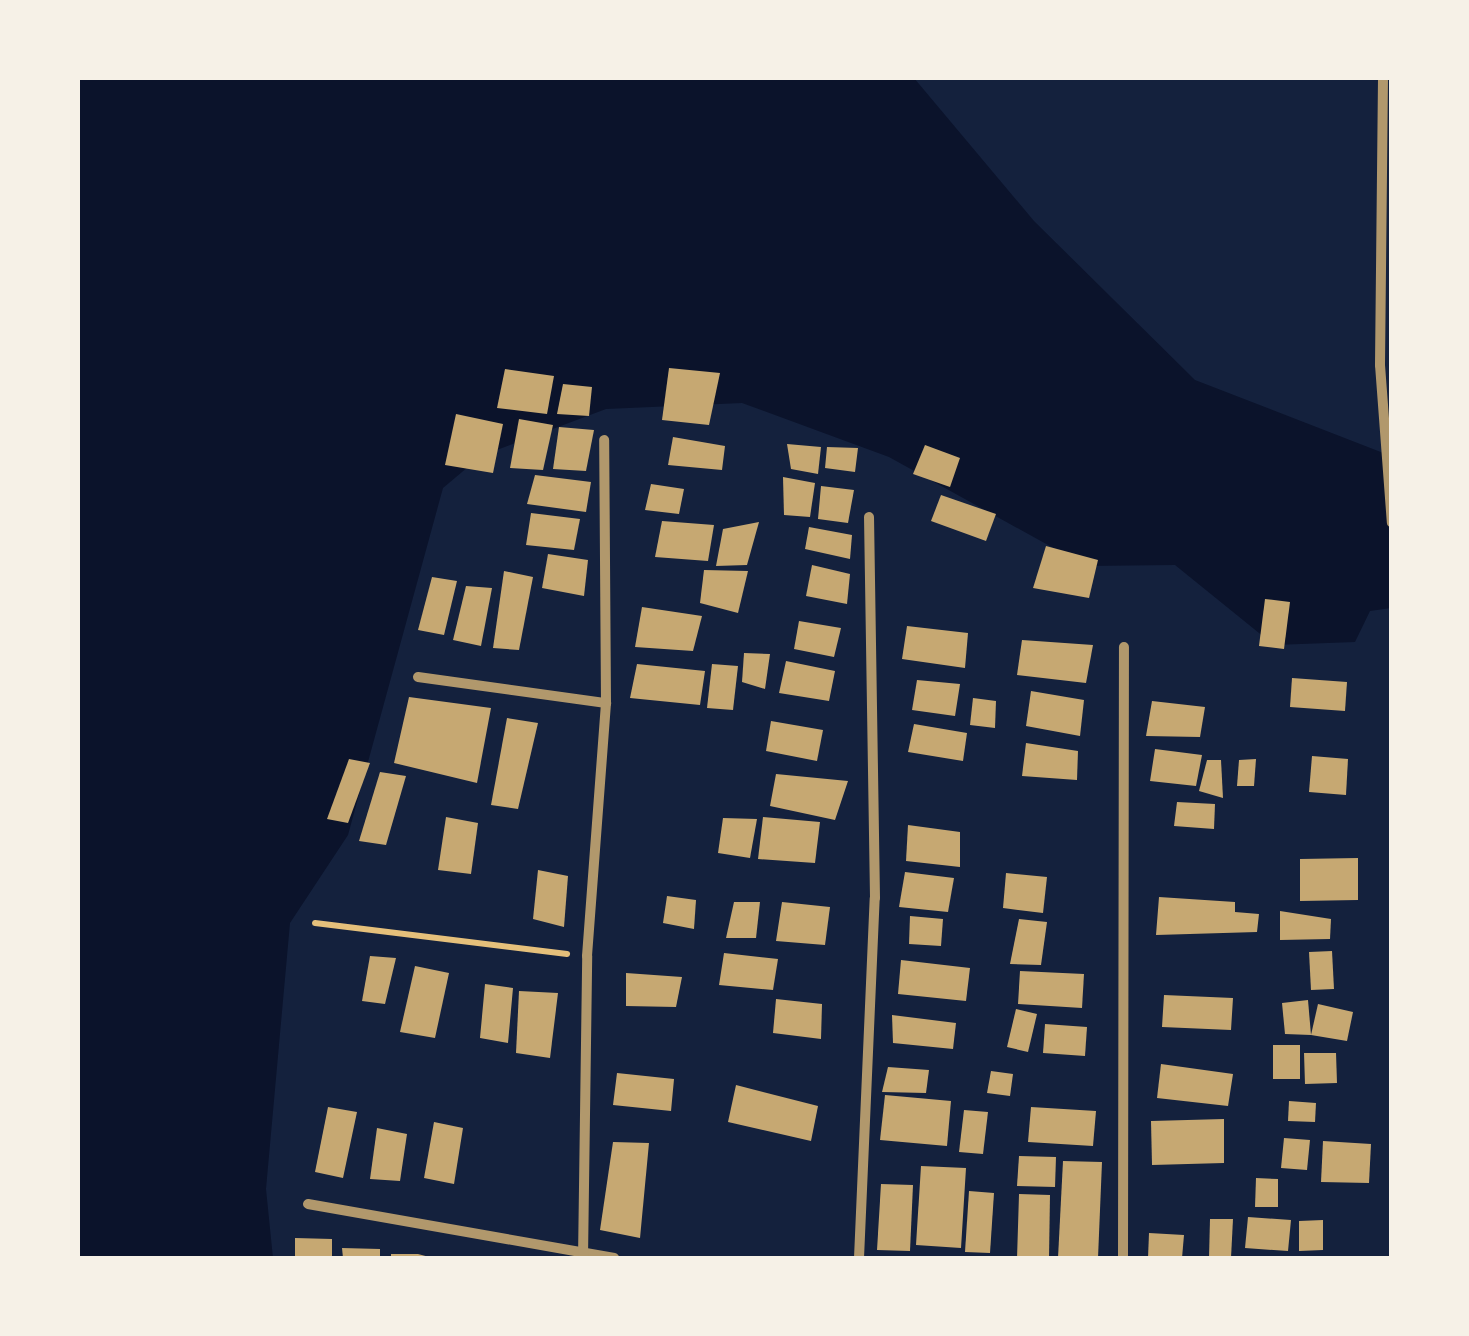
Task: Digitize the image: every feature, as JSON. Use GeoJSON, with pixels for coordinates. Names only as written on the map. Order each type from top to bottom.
{"type":"FeatureCollection","features":[{"type":"Feature","properties":{"kind":"street"},"geometry":{"type":"LineString","coordinates":[[1383,78],[1380,365],[1392,522]]}},
{"type":"Feature","properties":{"kind":"street"},"geometry":{"type":"LineString","coordinates":[[583,1257],[587,956],[606,703],[604,440]]}},
{"type":"Feature","properties":{"kind":"street"},"geometry":{"type":"LineString","coordinates":[[859,1258],[875,898],[869,516]]}},
{"type":"Feature","properties":{"kind":"street"},"geometry":{"type":"LineString","coordinates":[[1123,1258],[1124,647]]}},
{"type":"Feature","properties":{"kind":"street"},"geometry":{"type":"LineString","coordinates":[[418,676],[606,703]]}},
{"type":"Feature","properties":{"kind":"street"},"geometry":{"type":"LineString","coordinates":[[308,1204],[583,1257],[614,1258]]}},
{"type":"Feature","properties":{"kind":"path"},"geometry":{"type":"LineString","coordinates":[[315,923],[587,956]]}},
{"type":"Feature","properties":{"kind":"water"},"geometry":{"type":"Polygon","coordinates":[[[78,78],[914,78],[1034,221],[1195,380],[1391,456],[1391,608],[1370,611],[1355,642],[1274,645],[1175,565],[1086,566],[889,457],[742,403],[606,409],[481,456],[443,488],[348,835],[290,923],[266,1189],[273,1258],[78,1258],[78,78]]]}},
{"type":"Feature","properties":{"kind":"building"},"geometry":{"type":"Polygon","coordinates":[[[669,368],[720,373],[709,425],[662,420],[669,368]]]}},
{"type":"Feature","properties":{"kind":"building"},"geometry":{"type":"Polygon","coordinates":[[[505,369],[554,376],[547,414],[497,408],[505,369]]]}},
{"type":"Feature","properties":{"kind":"building"},"geometry":{"type":"Polygon","coordinates":[[[563,384],[592,387],[589,416],[557,414],[563,384]]]}},
{"type":"Feature","properties":{"kind":"building"},"geometry":{"type":"Polygon","coordinates":[[[456,414],[503,424],[493,473],[445,465],[456,414]]]}},
{"type":"Feature","properties":{"kind":"building"},"geometry":{"type":"Polygon","coordinates":[[[519,419],[553,425],[543,470],[510,468],[519,419]]]}},
{"type":"Feature","properties":{"kind":"building"},"geometry":{"type":"Polygon","coordinates":[[[559,427],[594,430],[586,471],[553,469],[559,427]]]}},
{"type":"Feature","properties":{"kind":"building"},"geometry":{"type":"Polygon","coordinates":[[[673,437],[725,446],[722,470],[668,465],[673,437]]]}},
{"type":"Feature","properties":{"kind":"building"},"geometry":{"type":"Polygon","coordinates":[[[787,444],[821,447],[818,474],[791,469],[787,444]]]}},
{"type":"Feature","properties":{"kind":"building"},"geometry":{"type":"Polygon","coordinates":[[[925,445],[960,458],[950,487],[913,474],[925,445]]]}},
{"type":"Feature","properties":{"kind":"building"},"geometry":{"type":"Polygon","coordinates":[[[827,447],[858,448],[855,472],[825,468],[827,447]]]}},
{"type":"Feature","properties":{"kind":"building"},"geometry":{"type":"Polygon","coordinates":[[[535,475],[591,482],[586,512],[527,504],[535,475]]]}},
{"type":"Feature","properties":{"kind":"building"},"geometry":{"type":"Polygon","coordinates":[[[783,477],[815,483],[810,517],[784,515],[783,477]]]}},
{"type":"Feature","properties":{"kind":"building"},"geometry":{"type":"Polygon","coordinates":[[[651,484],[684,489],[679,514],[645,510],[651,484]]]}},
{"type":"Feature","properties":{"kind":"building"},"geometry":{"type":"Polygon","coordinates":[[[821,486],[854,490],[848,523],[818,519],[821,486]]]}},
{"type":"Feature","properties":{"kind":"building"},"geometry":{"type":"Polygon","coordinates":[[[941,495],[996,514],[986,541],[931,521],[941,495]]]}},
{"type":"Feature","properties":{"kind":"building"},"geometry":{"type":"Polygon","coordinates":[[[531,513],[580,519],[574,550],[526,545],[531,513]]]}},
{"type":"Feature","properties":{"kind":"building"},"geometry":{"type":"Polygon","coordinates":[[[662,521],[714,525],[708,561],[655,557],[662,521]]]}},
{"type":"Feature","properties":{"kind":"building"},"geometry":{"type":"Polygon","coordinates":[[[759,522],[747,565],[716,566],[723,529],[759,522]]]}},
{"type":"Feature","properties":{"kind":"building"},"geometry":{"type":"Polygon","coordinates":[[[809,527],[852,535],[850,559],[805,549],[809,527]]]}},
{"type":"Feature","properties":{"kind":"building"},"geometry":{"type":"Polygon","coordinates":[[[1046,546],[1098,560],[1089,598],[1033,588],[1046,546]]]}},
{"type":"Feature","properties":{"kind":"building"},"geometry":{"type":"Polygon","coordinates":[[[548,554],[588,560],[584,596],[542,588],[548,554]]]}},
{"type":"Feature","properties":{"kind":"building"},"geometry":{"type":"Polygon","coordinates":[[[812,565],[850,574],[847,604],[806,596],[812,565]]]}},
{"type":"Feature","properties":{"kind":"building"},"geometry":{"type":"Polygon","coordinates":[[[704,570],[748,571],[738,613],[700,603],[704,570]]]}},
{"type":"Feature","properties":{"kind":"building"},"geometry":{"type":"Polygon","coordinates":[[[504,571],[533,577],[519,650],[493,648],[504,571]]]}},
{"type":"Feature","properties":{"kind":"building"},"geometry":{"type":"Polygon","coordinates":[[[432,577],[457,581],[444,635],[418,630],[432,577]]]}},
{"type":"Feature","properties":{"kind":"building"},"geometry":{"type":"Polygon","coordinates":[[[466,586],[492,588],[481,646],[453,640],[466,586]]]}},
{"type":"Feature","properties":{"kind":"building"},"geometry":{"type":"Polygon","coordinates":[[[1265,599],[1290,602],[1284,649],[1259,646],[1265,599]]]}},
{"type":"Feature","properties":{"kind":"building"},"geometry":{"type":"Polygon","coordinates":[[[642,607],[702,616],[693,651],[635,647],[642,607]]]}},
{"type":"Feature","properties":{"kind":"building"},"geometry":{"type":"Polygon","coordinates":[[[799,621],[841,628],[834,657],[794,649],[799,621]]]}},
{"type":"Feature","properties":{"kind":"building"},"geometry":{"type":"Polygon","coordinates":[[[907,626],[968,633],[965,668],[902,659],[907,626]]]}},
{"type":"Feature","properties":{"kind":"building"},"geometry":{"type":"Polygon","coordinates":[[[1022,640],[1093,645],[1086,683],[1017,675],[1022,640]]]}},
{"type":"Feature","properties":{"kind":"building"},"geometry":{"type":"Polygon","coordinates":[[[744,653],[770,654],[765,689],[742,682],[744,653]]]}},
{"type":"Feature","properties":{"kind":"building"},"geometry":{"type":"Polygon","coordinates":[[[786,661],[835,671],[829,701],[779,693],[786,661]]]}},
{"type":"Feature","properties":{"kind":"building"},"geometry":{"type":"Polygon","coordinates":[[[637,664],[705,671],[700,705],[630,698],[637,664]]]}},
{"type":"Feature","properties":{"kind":"building"},"geometry":{"type":"Polygon","coordinates":[[[712,664],[738,666],[733,710],[707,708],[712,664]]]}},
{"type":"Feature","properties":{"kind":"building"},"geometry":{"type":"Polygon","coordinates":[[[1292,678],[1347,682],[1345,711],[1290,707],[1292,678]]]}},
{"type":"Feature","properties":{"kind":"building"},"geometry":{"type":"Polygon","coordinates":[[[917,680],[960,684],[955,716],[912,710],[917,680]]]}},
{"type":"Feature","properties":{"kind":"building"},"geometry":{"type":"Polygon","coordinates":[[[1031,691],[1084,700],[1080,736],[1026,726],[1031,691]]]}},
{"type":"Feature","properties":{"kind":"building"},"geometry":{"type":"Polygon","coordinates":[[[409,697],[491,708],[477,783],[394,763],[409,697]]]}},
{"type":"Feature","properties":{"kind":"building"},"geometry":{"type":"Polygon","coordinates":[[[973,698],[996,701],[995,728],[970,725],[973,698]]]}},
{"type":"Feature","properties":{"kind":"building"},"geometry":{"type":"Polygon","coordinates":[[[1152,701],[1205,707],[1200,737],[1146,736],[1152,701]]]}},
{"type":"Feature","properties":{"kind":"building"},"geometry":{"type":"Polygon","coordinates":[[[507,718],[538,723],[518,809],[491,805],[507,718]]]}},
{"type":"Feature","properties":{"kind":"building"},"geometry":{"type":"Polygon","coordinates":[[[771,721],[823,730],[817,761],[766,751],[771,721]]]}},
{"type":"Feature","properties":{"kind":"building"},"geometry":{"type":"Polygon","coordinates":[[[914,724],[967,733],[963,761],[908,752],[914,724]]]}},
{"type":"Feature","properties":{"kind":"building"},"geometry":{"type":"Polygon","coordinates":[[[1026,743],[1078,751],[1077,780],[1022,776],[1026,743]]]}},
{"type":"Feature","properties":{"kind":"building"},"geometry":{"type":"Polygon","coordinates":[[[1155,749],[1202,755],[1196,786],[1150,781],[1155,749]]]}},
{"type":"Feature","properties":{"kind":"building"},"geometry":{"type":"Polygon","coordinates":[[[1312,756],[1348,759],[1346,795],[1309,792],[1312,756]]]}},
{"type":"Feature","properties":{"kind":"building"},"geometry":{"type":"Polygon","coordinates":[[[349,759],[370,763],[348,823],[327,819],[349,759]]]}},
{"type":"Feature","properties":{"kind":"building"},"geometry":{"type":"Polygon","coordinates":[[[1256,759],[1254,786],[1237,786],[1239,760],[1256,759]]]}},
{"type":"Feature","properties":{"kind":"building"},"geometry":{"type":"Polygon","coordinates":[[[1207,760],[1221,760],[1223,798],[1199,791],[1207,760]]]}},
{"type":"Feature","properties":{"kind":"building"},"geometry":{"type":"Polygon","coordinates":[[[380,772],[406,776],[386,845],[359,841],[380,772]]]}},
{"type":"Feature","properties":{"kind":"building"},"geometry":{"type":"Polygon","coordinates":[[[776,774],[848,781],[835,820],[770,806],[776,774]]]}},
{"type":"Feature","properties":{"kind":"building"},"geometry":{"type":"Polygon","coordinates":[[[1177,802],[1215,804],[1214,829],[1174,826],[1177,802]]]}},
{"type":"Feature","properties":{"kind":"building"},"geometry":{"type":"Polygon","coordinates":[[[446,817],[478,823],[471,874],[438,870],[446,817]]]}},
{"type":"Feature","properties":{"kind":"building"},"geometry":{"type":"Polygon","coordinates":[[[763,817],[820,822],[815,863],[758,859],[763,817]]]}},
{"type":"Feature","properties":{"kind":"building"},"geometry":{"type":"Polygon","coordinates":[[[723,818],[757,819],[750,858],[718,853],[723,818]]]}},
{"type":"Feature","properties":{"kind":"building"},"geometry":{"type":"Polygon","coordinates":[[[908,825],[960,832],[960,867],[906,861],[908,825]]]}},
{"type":"Feature","properties":{"kind":"building"},"geometry":{"type":"Polygon","coordinates":[[[1358,858],[1358,900],[1300,901],[1300,859],[1358,858]]]}},
{"type":"Feature","properties":{"kind":"building"},"geometry":{"type":"Polygon","coordinates":[[[538,870],[568,876],[564,927],[533,919],[538,870]]]}},
{"type":"Feature","properties":{"kind":"building"},"geometry":{"type":"Polygon","coordinates":[[[905,872],[954,878],[948,912],[899,907],[905,872]]]}},
{"type":"Feature","properties":{"kind":"building"},"geometry":{"type":"Polygon","coordinates":[[[1006,873],[1047,877],[1043,913],[1003,908],[1006,873]]]}},
{"type":"Feature","properties":{"kind":"building"},"geometry":{"type":"Polygon","coordinates":[[[667,896],[696,900],[694,929],[663,923],[667,896]]]}},
{"type":"Feature","properties":{"kind":"building"},"geometry":{"type":"Polygon","coordinates":[[[1159,897],[1235,902],[1235,912],[1259,914],[1257,932],[1156,935],[1159,897]]]}},
{"type":"Feature","properties":{"kind":"building"},"geometry":{"type":"Polygon","coordinates":[[[734,902],[760,902],[756,938],[726,938],[734,902]]]}},
{"type":"Feature","properties":{"kind":"building"},"geometry":{"type":"Polygon","coordinates":[[[782,902],[830,907],[825,945],[776,941],[782,902]]]}},
{"type":"Feature","properties":{"kind":"building"},"geometry":{"type":"Polygon","coordinates":[[[1280,911],[1331,919],[1330,939],[1280,940],[1280,911]]]}},
{"type":"Feature","properties":{"kind":"building"},"geometry":{"type":"Polygon","coordinates":[[[910,916],[943,919],[941,946],[909,944],[910,916]]]}},
{"type":"Feature","properties":{"kind":"building"},"geometry":{"type":"Polygon","coordinates":[[[1019,919],[1047,922],[1041,965],[1010,964],[1019,919]]]}},
{"type":"Feature","properties":{"kind":"building"},"geometry":{"type":"Polygon","coordinates":[[[1332,951],[1334,989],[1311,990],[1309,952],[1332,951]]]}},
{"type":"Feature","properties":{"kind":"building"},"geometry":{"type":"Polygon","coordinates":[[[724,953],[778,959],[773,990],[719,985],[724,953]]]}},
{"type":"Feature","properties":{"kind":"building"},"geometry":{"type":"Polygon","coordinates":[[[370,956],[396,958],[385,1004],[362,1001],[370,956]]]}},
{"type":"Feature","properties":{"kind":"building"},"geometry":{"type":"Polygon","coordinates":[[[901,960],[970,968],[966,1001],[898,994],[901,960]]]}},
{"type":"Feature","properties":{"kind":"building"},"geometry":{"type":"Polygon","coordinates":[[[415,966],[449,973],[435,1038],[400,1032],[415,966]]]}},
{"type":"Feature","properties":{"kind":"building"},"geometry":{"type":"Polygon","coordinates":[[[1020,971],[1084,974],[1082,1008],[1018,1004],[1020,971]]]}},
{"type":"Feature","properties":{"kind":"building"},"geometry":{"type":"Polygon","coordinates":[[[626,973],[682,977],[676,1007],[626,1006],[626,973]]]}},
{"type":"Feature","properties":{"kind":"building"},"geometry":{"type":"Polygon","coordinates":[[[485,984],[513,988],[508,1043],[480,1038],[485,984]]]}},
{"type":"Feature","properties":{"kind":"building"},"geometry":{"type":"Polygon","coordinates":[[[519,991],[558,993],[550,1058],[516,1053],[519,991]]]}},
{"type":"Feature","properties":{"kind":"building"},"geometry":{"type":"Polygon","coordinates":[[[1164,995],[1233,998],[1231,1030],[1162,1027],[1164,995]]]}},
{"type":"Feature","properties":{"kind":"building"},"geometry":{"type":"Polygon","coordinates":[[[776,999],[822,1004],[821,1039],[773,1033],[776,999]]]}},
{"type":"Feature","properties":{"kind":"building"},"geometry":{"type":"Polygon","coordinates":[[[1308,1000],[1311,1035],[1285,1034],[1282,1003],[1308,1000]]]}},
{"type":"Feature","properties":{"kind":"building"},"geometry":{"type":"Polygon","coordinates":[[[1318,1004],[1353,1012],[1347,1041],[1311,1035],[1318,1004]]]}},
{"type":"Feature","properties":{"kind":"building"},"geometry":{"type":"Polygon","coordinates":[[[1016,1009],[1037,1014],[1028,1052],[1007,1047],[1016,1009]]]}},
{"type":"Feature","properties":{"kind":"building"},"geometry":{"type":"Polygon","coordinates":[[[892,1015],[956,1023],[953,1049],[893,1043],[892,1015]]]}},
{"type":"Feature","properties":{"kind":"building"},"geometry":{"type":"Polygon","coordinates":[[[1045,1024],[1087,1027],[1085,1056],[1043,1053],[1045,1024]]]}},
{"type":"Feature","properties":{"kind":"building"},"geometry":{"type":"Polygon","coordinates":[[[1273,1045],[1300,1045],[1300,1079],[1273,1079],[1273,1045]]]}},
{"type":"Feature","properties":{"kind":"building"},"geometry":{"type":"Polygon","coordinates":[[[1304,1053],[1336,1053],[1337,1083],[1305,1084],[1304,1053]]]}},
{"type":"Feature","properties":{"kind":"building"},"geometry":{"type":"Polygon","coordinates":[[[1161,1064],[1233,1074],[1228,1106],[1157,1098],[1161,1064]]]}},
{"type":"Feature","properties":{"kind":"building"},"geometry":{"type":"Polygon","coordinates":[[[888,1067],[929,1070],[926,1093],[882,1092],[888,1067]]]}},
{"type":"Feature","properties":{"kind":"building"},"geometry":{"type":"Polygon","coordinates":[[[991,1071],[1013,1074],[1010,1096],[987,1093],[991,1071]]]}},
{"type":"Feature","properties":{"kind":"building"},"geometry":{"type":"Polygon","coordinates":[[[617,1073],[674,1079],[671,1111],[613,1105],[617,1073]]]}},
{"type":"Feature","properties":{"kind":"building"},"geometry":{"type":"Polygon","coordinates":[[[736,1085],[818,1106],[811,1141],[728,1122],[736,1085]]]}},
{"type":"Feature","properties":{"kind":"building"},"geometry":{"type":"Polygon","coordinates":[[[885,1095],[951,1101],[947,1146],[880,1140],[885,1095]]]}},
{"type":"Feature","properties":{"kind":"building"},"geometry":{"type":"Polygon","coordinates":[[[1289,1101],[1316,1103],[1315,1122],[1288,1121],[1289,1101]]]}},
{"type":"Feature","properties":{"kind":"building"},"geometry":{"type":"Polygon","coordinates":[[[328,1107],[357,1112],[343,1178],[315,1172],[328,1107]]]}},
{"type":"Feature","properties":{"kind":"building"},"geometry":{"type":"Polygon","coordinates":[[[1031,1107],[1096,1111],[1093,1146],[1028,1142],[1031,1107]]]}},
{"type":"Feature","properties":{"kind":"building"},"geometry":{"type":"Polygon","coordinates":[[[964,1110],[988,1112],[983,1154],[959,1152],[964,1110]]]}},
{"type":"Feature","properties":{"kind":"building"},"geometry":{"type":"Polygon","coordinates":[[[1224,1119],[1224,1163],[1152,1165],[1151,1121],[1224,1119]]]}},
{"type":"Feature","properties":{"kind":"building"},"geometry":{"type":"Polygon","coordinates":[[[434,1122],[463,1128],[454,1184],[424,1178],[434,1122]]]}},
{"type":"Feature","properties":{"kind":"building"},"geometry":{"type":"Polygon","coordinates":[[[377,1128],[407,1134],[400,1181],[370,1179],[377,1128]]]}},
{"type":"Feature","properties":{"kind":"building"},"geometry":{"type":"Polygon","coordinates":[[[1284,1138],[1310,1140],[1307,1170],[1281,1168],[1284,1138]]]}},
{"type":"Feature","properties":{"kind":"building"},"geometry":{"type":"Polygon","coordinates":[[[1323,1141],[1371,1144],[1369,1183],[1321,1182],[1323,1141]]]}},
{"type":"Feature","properties":{"kind":"building"},"geometry":{"type":"Polygon","coordinates":[[[613,1142],[649,1143],[640,1238],[600,1230],[613,1142]]]}},
{"type":"Feature","properties":{"kind":"building"},"geometry":{"type":"Polygon","coordinates":[[[1019,1156],[1056,1157],[1055,1187],[1017,1186],[1019,1156]]]}},
{"type":"Feature","properties":{"kind":"building"},"geometry":{"type":"Polygon","coordinates":[[[1063,1161],[1102,1162],[1098,1258],[1058,1258],[1063,1161]]]}},
{"type":"Feature","properties":{"kind":"building"},"geometry":{"type":"Polygon","coordinates":[[[921,1166],[966,1168],[961,1248],[916,1245],[921,1166]]]}},
{"type":"Feature","properties":{"kind":"building"},"geometry":{"type":"Polygon","coordinates":[[[1256,1178],[1278,1179],[1278,1207],[1255,1207],[1256,1178]]]}},
{"type":"Feature","properties":{"kind":"building"},"geometry":{"type":"Polygon","coordinates":[[[881,1184],[913,1185],[910,1251],[877,1250],[881,1184]]]}},
{"type":"Feature","properties":{"kind":"building"},"geometry":{"type":"Polygon","coordinates":[[[969,1191],[994,1193],[990,1253],[965,1252],[969,1191]]]}},
{"type":"Feature","properties":{"kind":"building"},"geometry":{"type":"Polygon","coordinates":[[[1019,1194],[1050,1195],[1049,1258],[1017,1258],[1019,1194]]]}},
{"type":"Feature","properties":{"kind":"building"},"geometry":{"type":"Polygon","coordinates":[[[1248,1217],[1291,1220],[1288,1251],[1245,1248],[1248,1217]]]}},
{"type":"Feature","properties":{"kind":"building"},"geometry":{"type":"Polygon","coordinates":[[[1210,1219],[1233,1219],[1231,1258],[1209,1258],[1210,1219]]]}},
{"type":"Feature","properties":{"kind":"building"},"geometry":{"type":"Polygon","coordinates":[[[1323,1220],[1323,1250],[1299,1251],[1299,1221],[1323,1220]]]}},
{"type":"Feature","properties":{"kind":"building"},"geometry":{"type":"Polygon","coordinates":[[[1149,1233],[1184,1235],[1182,1258],[1148,1258],[1149,1233]]]}},
{"type":"Feature","properties":{"kind":"building"},"geometry":{"type":"Polygon","coordinates":[[[295,1238],[332,1239],[332,1258],[295,1258],[295,1238]]]}},
{"type":"Feature","properties":{"kind":"building"},"geometry":{"type":"Polygon","coordinates":[[[342,1248],[380,1249],[380,1258],[343,1258],[342,1248]]]}},
{"type":"Feature","properties":{"kind":"building"},"geometry":{"type":"Polygon","coordinates":[[[391,1254],[418,1254],[433,1258],[391,1258],[391,1254]]]}}]}
